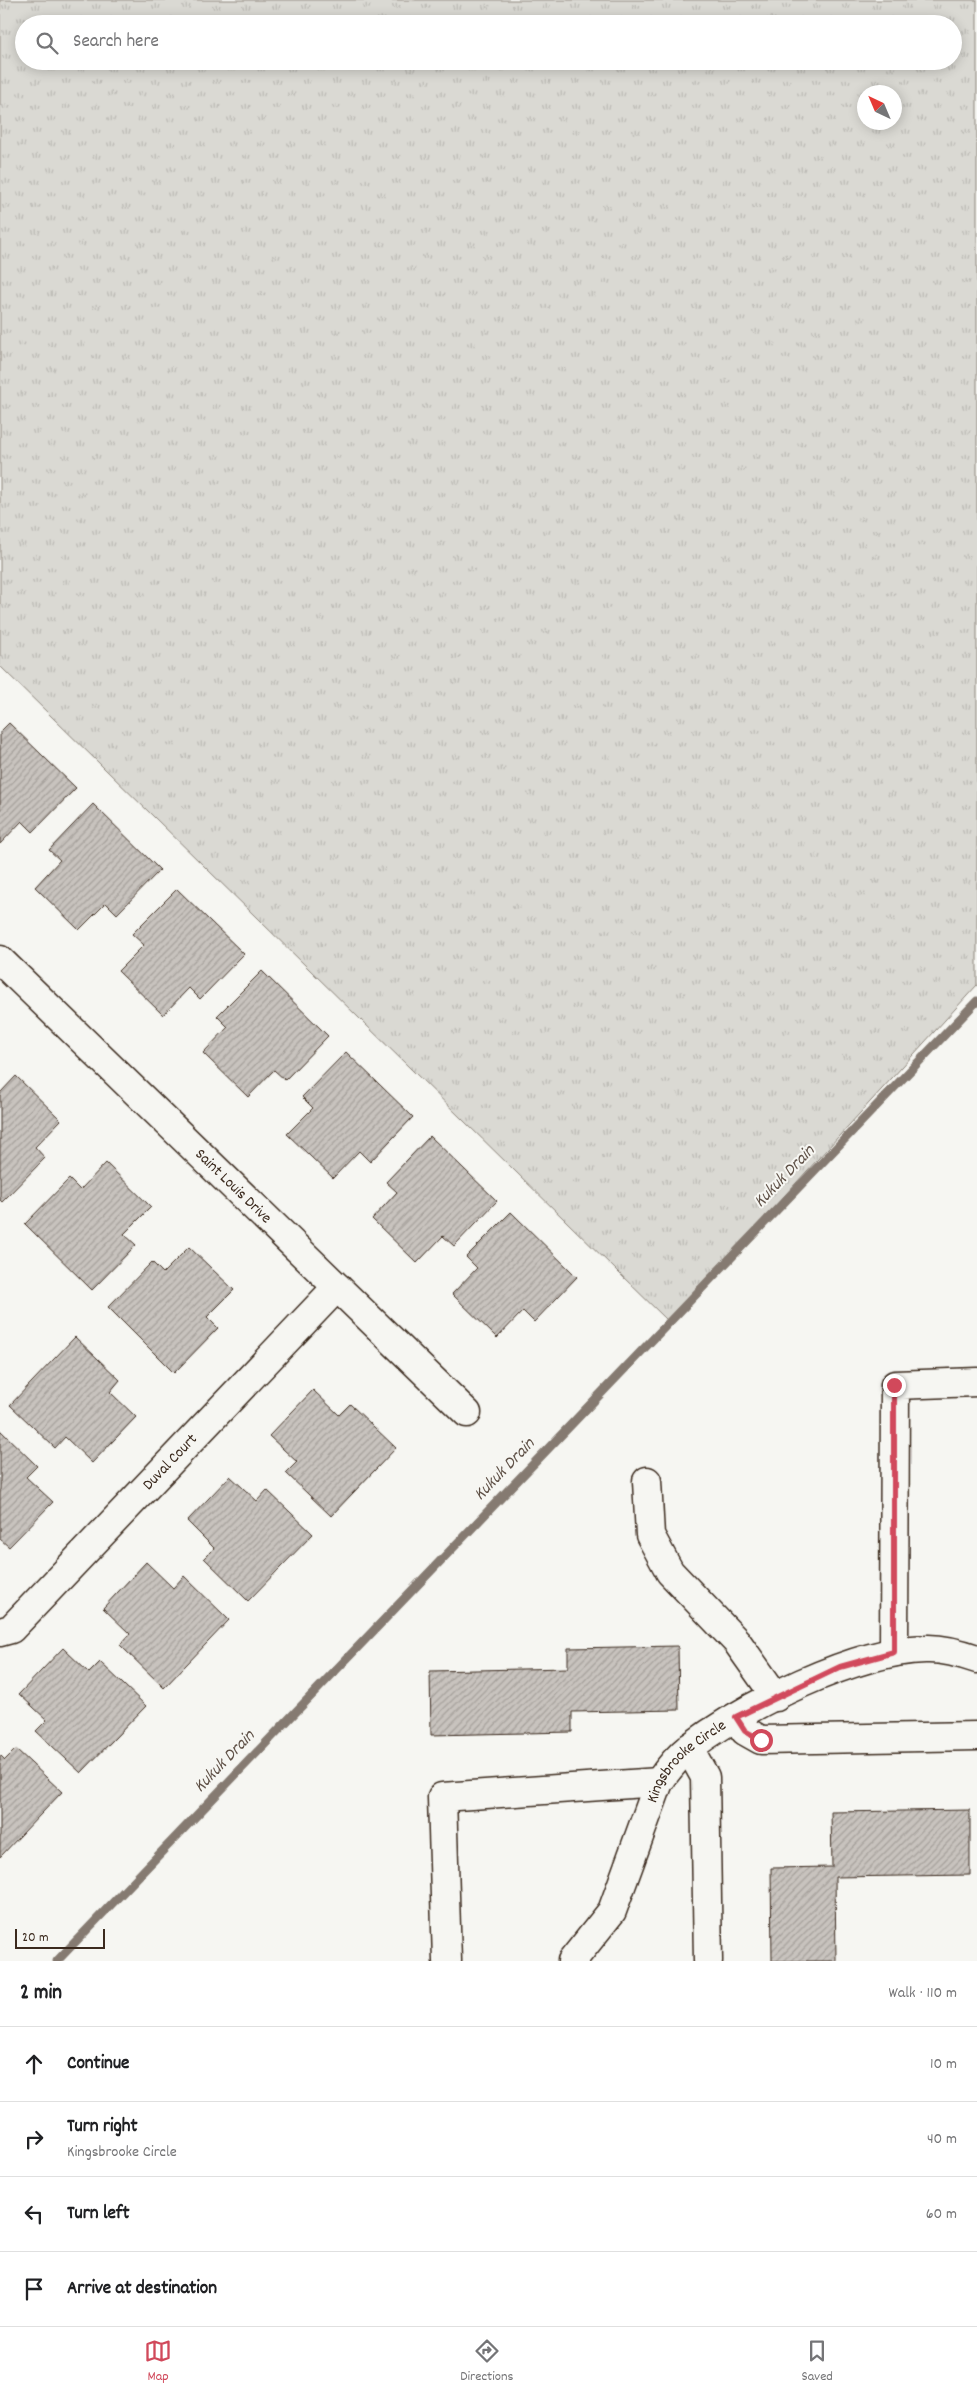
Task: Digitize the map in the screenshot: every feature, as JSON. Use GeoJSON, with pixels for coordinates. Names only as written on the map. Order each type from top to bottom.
{"type":"FeatureCollection","features":[{"type":"Feature","properties":{"kind":"street","name":"Saint Louis Drive"},"geometry":{"type":"LineString","coordinates":[[0,960],[467,1413]]}},
{"type":"Feature","properties":{"kind":"street","name":"Duval Court"},"geometry":{"type":"LineString","coordinates":[[0,1632],[11,1629],[337,1287]]}},
{"type":"Feature","properties":{"kind":"street"},"geometry":{"type":"LineString","coordinates":[[894,1652],[894,1385],[977,1382]]}},
{"type":"Feature","properties":{"kind":"street"},"geometry":{"type":"LineString","coordinates":[[647,1481],[650,1535],[670,1572],[737,1642],[776,1697]]}},
{"type":"Feature","properties":{"kind":"street","name":"Kingsbrooke Circle"},"geometry":{"type":"LineString","coordinates":[[572,1961],[612,1911],[659,1782],[672,1764],[689,1748],[736,1717],[840,1667],[894,1652],[926,1649],[956,1652],[977,1659]]}},
{"type":"Feature","properties":{"kind":"street"},"geometry":{"type":"LineString","coordinates":[[736,1717],[745,1731],[761,1740],[977,1736]]}},
{"type":"Feature","properties":{"kind":"street"},"geometry":{"type":"LineString","coordinates":[[689,1748],[705,1777],[708,1961]]}},
{"type":"Feature","properties":{"kind":"street"},"geometry":{"type":"LineString","coordinates":[[447,1961],[442,1797],[659,1782]]}},
{"type":"Feature","properties":{"kind":"green space"},"geometry":{"type":"Polygon","coordinates":[[[0,0],[977,0],[977,985],[669,1322],[0,666],[0,0]]]}},
{"type":"Feature","properties":{"kind":"building"},"geometry":{"type":"Polygon","coordinates":[[[9,723],[76,788],[33,832],[22,821],[0,844],[0,732],[9,723]]]}},
{"type":"Feature","properties":{"kind":"building"},"geometry":{"type":"Polygon","coordinates":[[[93,804],[160,870],[117,914],[106,903],[79,930],[35,887],[60,860],[49,850],[93,804]]]}},
{"type":"Feature","properties":{"kind":"building"},"geometry":{"type":"Polygon","coordinates":[[[177,889],[244,954],[200,999],[189,988],[163,1015],[118,971],[144,945],[132,934],[177,889]]]}},
{"type":"Feature","properties":{"kind":"building"},"geometry":{"type":"Polygon","coordinates":[[[262,971],[328,1036],[285,1080],[274,1070],[248,1097],[203,1053],[228,1027],[217,1016],[262,971]]]}},
{"type":"Feature","properties":{"kind":"building"},"geometry":{"type":"Polygon","coordinates":[[[346,1052],[413,1117],[370,1162],[359,1151],[333,1178],[287,1134],[313,1108],[302,1097],[346,1052]]]}},
{"type":"Feature","properties":{"kind":"building"},"geometry":{"type":"Polygon","coordinates":[[[16,1076],[61,1120],[35,1147],[45,1158],[2,1202],[0,1200],[0,1093],[16,1076]]]}},
{"type":"Feature","properties":{"kind":"building"},"geometry":{"type":"Polygon","coordinates":[[[430,1136],[497,1201],[454,1246],[443,1236],[417,1263],[372,1219],[397,1192],[386,1182],[430,1136]]]}},
{"type":"Feature","properties":{"kind":"building"},"geometry":{"type":"Polygon","coordinates":[[[106,1163],[151,1207],[124,1234],[136,1245],[92,1290],[25,1224],[69,1179],[80,1190],[106,1163]]]}},
{"type":"Feature","properties":{"kind":"building"},"geometry":{"type":"Polygon","coordinates":[[[511,1212],[577,1277],[534,1322],[523,1311],[497,1338],[452,1294],[477,1268],[466,1257],[511,1212]]]}},
{"type":"Feature","properties":{"kind":"building"},"geometry":{"type":"Polygon","coordinates":[[[189,1247],[234,1290],[207,1317],[218,1328],[174,1373],[108,1307],[152,1262],[163,1273],[189,1247]]]}},
{"type":"Feature","properties":{"kind":"building"},"geometry":{"type":"Polygon","coordinates":[[[75,1337],[120,1380],[110,1392],[136,1417],[92,1463],[65,1437],[55,1448],[10,1405],[75,1337]]]}},
{"type":"Feature","properties":{"kind":"building"},"geometry":{"type":"Polygon","coordinates":[[[313,1390],[339,1415],[350,1404],[396,1448],[331,1516],[286,1473],[297,1462],[269,1436],[313,1390]]]}},
{"type":"Feature","properties":{"kind":"building"},"geometry":{"type":"Polygon","coordinates":[[[0,1430],[37,1466],[26,1477],[53,1502],[9,1547],[0,1539],[0,1430]]]}},
{"type":"Feature","properties":{"kind":"building"},"geometry":{"type":"Polygon","coordinates":[[[230,1476],[257,1501],[267,1490],[313,1534],[248,1601],[204,1558],[214,1548],[187,1521],[230,1476]]]}},
{"type":"Feature","properties":{"kind":"building"},"geometry":{"type":"Polygon","coordinates":[[[146,1562],[173,1588],[184,1576],[229,1620],[164,1688],[120,1645],[130,1634],[103,1608],[146,1562]]]}},
{"type":"Feature","properties":{"kind":"building"},"geometry":{"type":"Polygon","coordinates":[[[678,1646],[679,1710],[572,1712],[572,1732],[431,1735],[430,1671],[568,1668],[568,1648],[678,1646]]]}},
{"type":"Feature","properties":{"kind":"building"},"geometry":{"type":"Polygon","coordinates":[[[63,1648],[89,1673],[100,1662],[146,1706],[81,1773],[36,1731],[47,1720],[19,1694],[63,1648]]]}},
{"type":"Feature","properties":{"kind":"building"},"geometry":{"type":"Polygon","coordinates":[[[16,1749],[62,1792],[0,1857],[0,1755],[5,1760],[16,1749]]]}},
{"type":"Feature","properties":{"kind":"building"},"geometry":{"type":"Polygon","coordinates":[[[970,1810],[970,1875],[835,1877],[836,1961],[772,1961],[771,1868],[832,1867],[831,1812],[970,1810]]]}},
{"type":"Feature","properties":{"kind":"waterway","name":"Kukuk Drain"},"geometry":{"type":"LineString","coordinates":[[57,1961],[977,1001]]}},
{"type":"Feature","properties":{"kind":"route"},"geometry":{"type":"LineString","coordinates":[[761,1740],[745,1731],[736,1717],[840,1667],[894,1652],[894,1385]]}}]}
